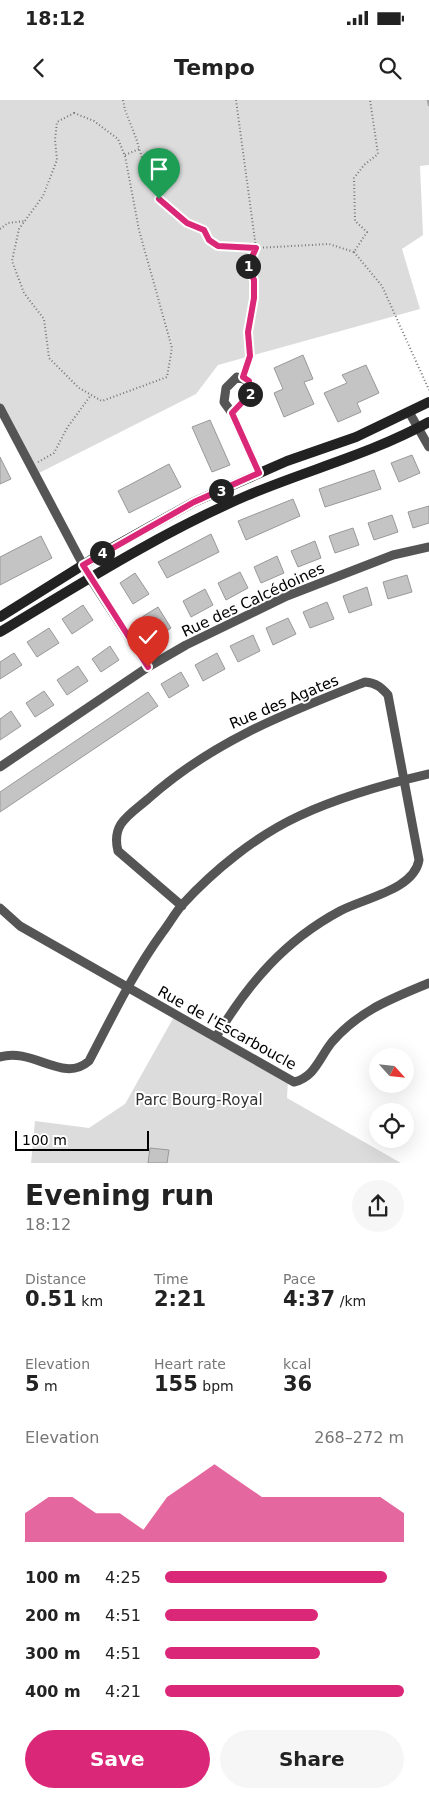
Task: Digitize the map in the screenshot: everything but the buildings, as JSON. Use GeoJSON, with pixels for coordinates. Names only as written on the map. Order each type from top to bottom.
{"type":"FeatureCollection","features":[{"type":"Feature","properties":{"kind":"street"},"geometry":{"type":"LineString","coordinates":[[232,413],[251,393],[249,381],[243,377],[237,377],[232,380],[224,393],[224,402],[232,413],[259,473]]}},
{"type":"Feature","properties":{"kind":"street"},"geometry":{"type":"LineString","coordinates":[[0,617],[83,565],[194,502],[259,473],[356,437],[429,402]]}},
{"type":"Feature","properties":{"kind":"street"},"geometry":{"type":"LineString","coordinates":[[0,408],[90,578],[148,667]]}},
{"type":"Feature","properties":{"kind":"street"},"geometry":{"type":"LineString","coordinates":[[408,412],[429,448]]}},
{"type":"Feature","properties":{"kind":"street"},"geometry":{"type":"LineString","coordinates":[[0,632],[156,540],[202,516],[293,478],[360,454],[429,422]]}},
{"type":"Feature","properties":{"kind":"street","name":"Rue des Calcédoines"},"geometry":{"type":"LineString","coordinates":[[0,767],[148,667],[186,645],[287,596],[393,554],[429,547]]}},
{"type":"Feature","properties":{"kind":"street","name":"Rue des Agates"},"geometry":{"type":"LineString","coordinates":[[182,906],[118,851],[116,831],[122,822],[172,778],[230,740],[273,719],[364,682],[371,682],[388,696],[404,780]]}},
{"type":"Feature","properties":{"kind":"street"},"geometry":{"type":"LineString","coordinates":[[0,1057],[25,1055],[68,1070],[83,1067],[89,1061],[140,965],[182,906],[245,850],[299,816],[342,800],[429,774]]}},
{"type":"Feature","properties":{"kind":"street"},"geometry":{"type":"LineString","coordinates":[[216,1037],[240,997],[269,964],[303,934],[340,911],[404,883],[413,876],[419,860],[404,780]]}},
{"type":"Feature","properties":{"kind":"street"},"geometry":{"type":"LineString","coordinates":[[0,908],[20,926],[128,988]]}},
{"type":"Feature","properties":{"kind":"street","name":"Rue de l'Escarboucle"},"geometry":{"type":"LineString","coordinates":[[128,988],[288,1080],[300,1080],[308,1076],[331,1044],[350,1023],[372,1007],[429,983]]}},
{"type":"Feature","properties":{"kind":"path"},"geometry":{"type":"LineString","coordinates":[[123,100],[146,171],[159,199],[187,223],[204,230],[209,240],[218,246],[256,248],[329,244],[354,252],[382,286],[429,390]]}},
{"type":"Feature","properties":{"kind":"path"},"geometry":{"type":"LineString","coordinates":[[236,100],[256,248],[248,266],[254,280],[254,298],[248,332],[250,356],[243,377]]}},
{"type":"Feature","properties":{"kind":"path"},"geometry":{"type":"LineString","coordinates":[[354,252],[367,232],[355,222],[354,178],[364,165],[378,154],[370,100]]}},
{"type":"Feature","properties":{"kind":"path"},"geometry":{"type":"LineString","coordinates":[[74,113],[94,121],[118,139],[125,156],[139,230],[172,348],[167,377],[102,401],[79,388],[49,358],[44,319],[24,293],[12,261],[20,228],[25,221],[43,196],[57,160],[54,140],[57,122],[74,113]]}},
{"type":"Feature","properties":{"kind":"path"},"geometry":{"type":"LineString","coordinates":[[125,156],[139,149]]}},
{"type":"Feature","properties":{"kind":"path"},"geometry":{"type":"LineString","coordinates":[[0,229],[8,223],[25,221]]}},
{"type":"Feature","properties":{"kind":"path"},"geometry":{"type":"LineString","coordinates":[[30,466],[54,453],[67,428],[91,395]]}},
{"type":"Feature","properties":{"kind":"green space"},"geometry":{"type":"Polygon","coordinates":[[[0,100],[429,100],[429,165],[420,166],[423,235],[402,249],[420,309],[218,365],[196,394],[35,475],[0,408],[0,100]]]}},
{"type":"Feature","properties":{"kind":"green space","name":"Parc Bourg-Royal"},"geometry":{"type":"Polygon","coordinates":[[[175,1015],[288,1080],[287,1098],[369,1145],[369,1148],[375,1148],[401,1163],[31,1163],[35,1121],[89,1128],[125,1104],[175,1015]]]}},
{"type":"Feature","properties":{"kind":"waterway"},"geometry":{"type":"LineString","coordinates":[[428,100],[429,105]]}},
{"type":"Feature","properties":{"kind":"route"},"geometry":{"type":"LineString","coordinates":[[148,667],[83,565],[194,502],[259,473],[232,413],[251,393],[249,381],[243,377],[245,366],[250,356],[248,332],[254,298],[254,280],[248,266],[256,248],[218,246],[209,240],[204,230],[187,223],[159,199]]}}]}
